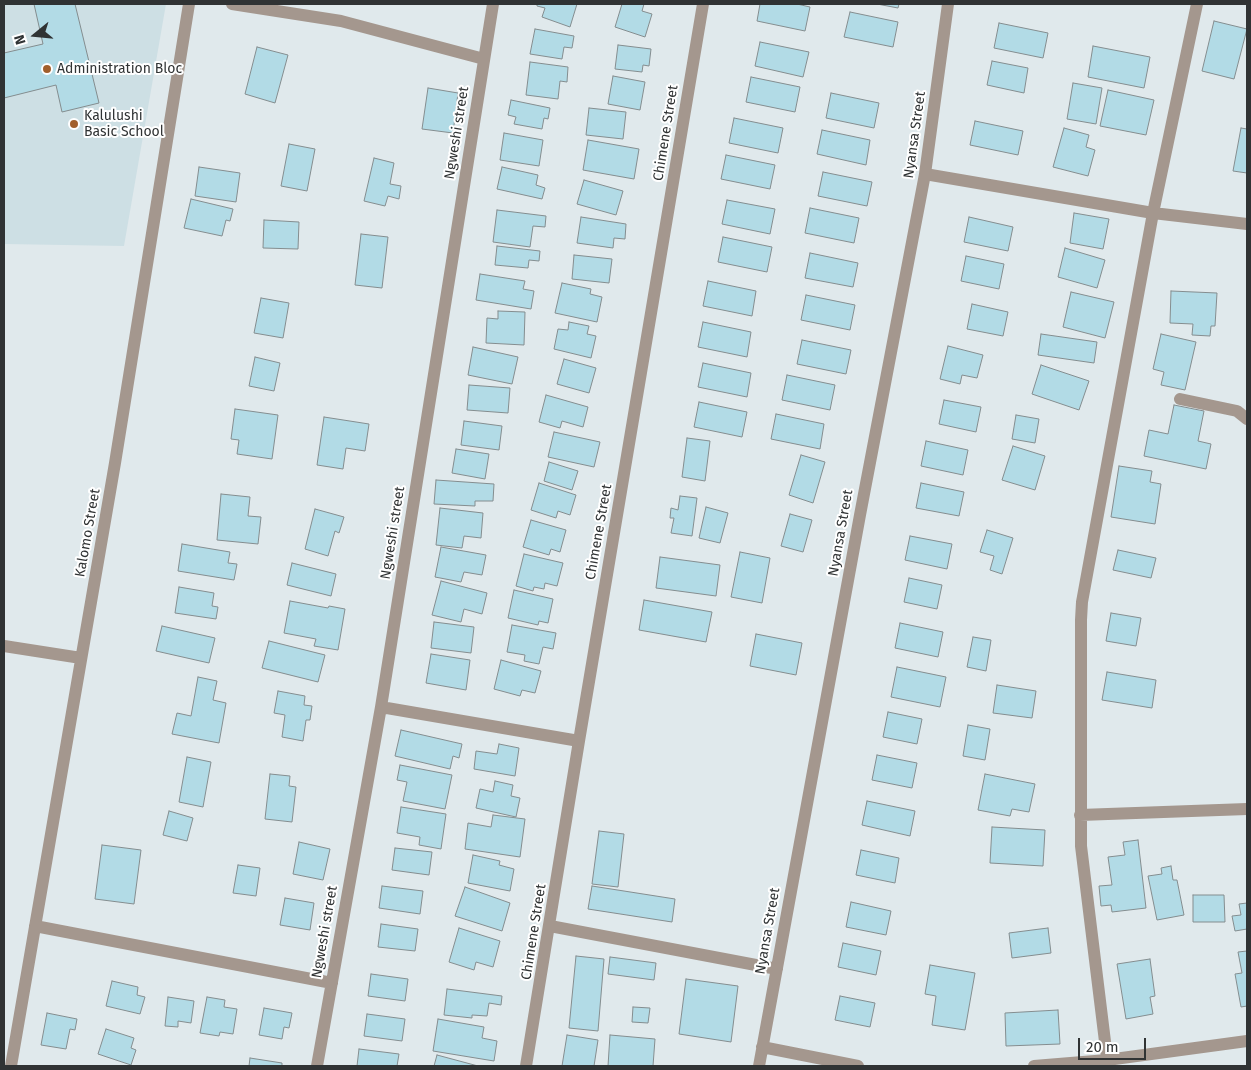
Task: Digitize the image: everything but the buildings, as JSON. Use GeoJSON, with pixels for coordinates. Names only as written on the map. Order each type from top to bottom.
{"type":"FeatureCollection","features":[{"type":"Feature","properties":{"kind":"street","name":"Kalomo Street"},"geometry":{"type":"LineString","coordinates":[[11,1066],[115,463],[188,4]]}},
{"type":"Feature","properties":{"kind":"street"},"geometry":{"type":"LineString","coordinates":[[232,4],[341,21],[484,59]]}},
{"type":"Feature","properties":{"kind":"street","name":"Ngweshi street"},"geometry":{"type":"LineString","coordinates":[[317,1066],[381,707],[493,4]]}},
{"type":"Feature","properties":{"kind":"street","name":"Chimene Street"},"geometry":{"type":"LineString","coordinates":[[526,1066],[703,4]]}},
{"type":"Feature","properties":{"kind":"street","name":"Nyansa Street"},"geometry":{"type":"LineString","coordinates":[[759,1066],[860,515],[925,174],[948,4]]}},
{"type":"Feature","properties":{"kind":"street"},"geometry":{"type":"LineString","coordinates":[[1108,1063],[1080,846],[1082,602],[1153,213],[1197,4]]}},
{"type":"Feature","properties":{"kind":"street"},"geometry":{"type":"LineString","coordinates":[[925,174],[1153,213],[1247,224]]}},
{"type":"Feature","properties":{"kind":"street"},"geometry":{"type":"LineString","coordinates":[[1180,399],[1238,411],[1247,420]]}},
{"type":"Feature","properties":{"kind":"street"},"geometry":{"type":"LineString","coordinates":[[4,646],[81,658]]}},
{"type":"Feature","properties":{"kind":"street"},"geometry":{"type":"LineString","coordinates":[[381,707],[579,741]]}},
{"type":"Feature","properties":{"kind":"street"},"geometry":{"type":"LineString","coordinates":[[1080,814],[1247,809]]}},
{"type":"Feature","properties":{"kind":"street"},"geometry":{"type":"LineString","coordinates":[[34,926],[332,983]]}},
{"type":"Feature","properties":{"kind":"street"},"geometry":{"type":"LineString","coordinates":[[550,926],[776,969]]}},
{"type":"Feature","properties":{"kind":"street"},"geometry":{"type":"LineString","coordinates":[[1034,1066],[1108,1063],[1247,1041]]}},
{"type":"Feature","properties":{"kind":"street"},"geometry":{"type":"LineString","coordinates":[[762,1048],[858,1066]]}},
{"type":"Feature","properties":{"kind":"shaded area","name":"Kalulushi Basic School"},"geometry":{"type":"Polygon","coordinates":[[[4,4],[166,4],[124,246],[4,244],[4,4]]]}},
{"type":"Feature","properties":{"kind":"place","name":"Administration Bloc"},"geometry":{"type":"Point","coordinates":[47,69]}},
{"type":"Feature","properties":{"kind":"place","name":"Kalulushi Basic School"},"geometry":{"type":"Point","coordinates":[74,124]}}]}
